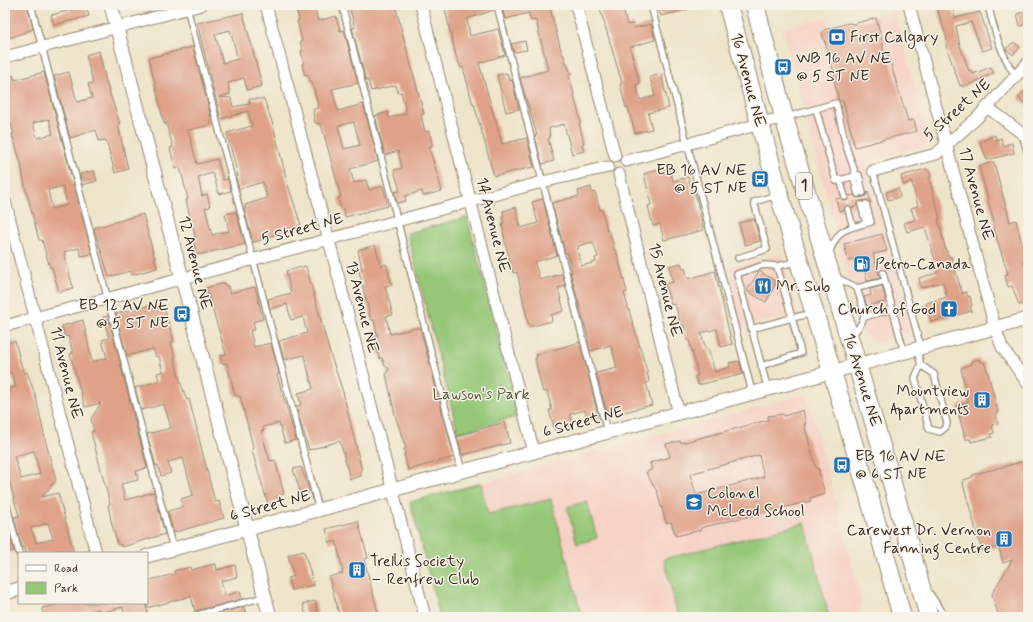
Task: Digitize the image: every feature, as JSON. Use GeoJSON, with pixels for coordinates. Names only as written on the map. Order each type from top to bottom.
{"type":"FeatureCollection","features":[{"type":"Feature","properties":{"kind":"highway","name":"16 Avenue NE"},"geometry":{"type":"LineString","coordinates":[[728,5],[798,261],[869,496],[902,617]]}},
{"type":"Feature","properties":{"kind":"highway","name":"16 Avenue NE"},"geometry":{"type":"LineString","coordinates":[[755,5],[784,117],[890,476],[929,617]]}},
{"type":"Feature","properties":{"kind":"street","name":"12 Avenue NE"},"geometry":{"type":"LineString","coordinates":[[111,5],[270,617]]}},
{"type":"Feature","properties":{"kind":"street"},"geometry":{"type":"LineString","coordinates":[[5,57],[186,7],[201,5]]}},
{"type":"Feature","properties":{"kind":"street","name":"13 Avenue NE"},"geometry":{"type":"LineString","coordinates":[[266,5],[425,617]]}},
{"type":"Feature","properties":{"kind":"street","name":"14 Avenue NE"},"geometry":{"type":"LineString","coordinates":[[421,5],[534,453]]}},
{"type":"Feature","properties":{"kind":"street"},"geometry":{"type":"LineString","coordinates":[[576,5],[615,156]]}},
{"type":"Feature","properties":{"kind":"street","name":"17 Avenue NE"},"geometry":{"type":"LineString","coordinates":[[909,5],[995,328],[1002,346],[1028,384]]}},
{"type":"Feature","properties":{"kind":"street","name":"5 Street NE"},"geometry":{"type":"LineString","coordinates":[[873,170],[936,154],[987,107],[1028,63]]}},
{"type":"Feature","properties":{"kind":"street"},"geometry":{"type":"LineString","coordinates":[[987,107],[1025,136]]}},
{"type":"Feature","properties":{"kind":"street"},"geometry":{"type":"LineString","coordinates":[[626,161],[784,117]]}},
{"type":"Feature","properties":{"kind":"street"},"geometry":{"type":"LineString","coordinates":[[615,156],[621,157],[626,161]]}},
{"type":"Feature","properties":{"kind":"street"},"geometry":{"type":"LineString","coordinates":[[615,156],[609,162],[608,167],[611,172],[619,174],[626,169],[626,161]]}},
{"type":"Feature","properties":{"kind":"street","name":"5 Street NE"},"geometry":{"type":"LineString","coordinates":[[5,326],[253,258],[542,182],[608,167]]}},
{"type":"Feature","properties":{"kind":"street","name":"15 Avenue NE"},"geometry":{"type":"LineString","coordinates":[[619,174],[679,414]]}},
{"type":"Feature","properties":{"kind":"street","name":"11 Avenue NE"},"geometry":{"type":"LineString","coordinates":[[5,202],[96,552]]}},
{"type":"Feature","properties":{"kind":"street","name":"6 Street NE"},"geometry":{"type":"LineString","coordinates":[[148,556],[752,395],[1028,319]]}},
{"type":"Feature","properties":{"kind":"street"},"geometry":{"type":"LineString","coordinates":[[5,593],[18,589]]}},
{"type":"Feature","properties":{"kind":"lane"},"geometry":{"type":"LineString","coordinates":[[32,5],[173,549]]}},
{"type":"Feature","properties":{"kind":"lane"},"geometry":{"type":"LineString","coordinates":[[342,5],[462,472]]}},
{"type":"Feature","properties":{"kind":"lane"},"geometry":{"type":"LineString","coordinates":[[496,5],[607,433]]}},
{"type":"Feature","properties":{"kind":"lane"},"geometry":{"type":"LineString","coordinates":[[651,5],[752,395]]}},
{"type":"Feature","properties":{"kind":"lane"},"geometry":{"type":"LineString","coordinates":[[988,5],[996,39],[1005,61],[1016,77]]}},
{"type":"Feature","properties":{"kind":"lane"},"geometry":{"type":"LineString","coordinates":[[186,7],[319,510]]}},
{"type":"Feature","properties":{"kind":"lane"},"geometry":{"type":"LineString","coordinates":[[784,117],[836,103],[846,146],[861,194]]}},
{"type":"Feature","properties":{"kind":"lane"},"geometry":{"type":"LineString","coordinates":[[816,109],[836,180],[856,175]]}},
{"type":"Feature","properties":{"kind":"lane"},"geometry":{"type":"LineString","coordinates":[[1025,136],[1028,155]]}},
{"type":"Feature","properties":{"kind":"lane"},"geometry":{"type":"LineString","coordinates":[[873,170],[919,349],[921,365],[915,378],[929,429],[940,432],[946,427],[947,423],[934,374],[921,365]]}},
{"type":"Feature","properties":{"kind":"lane"},"geometry":{"type":"LineString","coordinates":[[840,180],[845,197]]}},
{"type":"Feature","properties":{"kind":"lane"},"geometry":{"type":"LineString","coordinates":[[738,258],[767,249],[754,202],[779,194]]}},
{"type":"Feature","properties":{"kind":"lane"},"geometry":{"type":"LineString","coordinates":[[849,338],[862,326],[864,317],[857,288],[828,268],[835,239],[841,231],[871,222],[864,205]]}},
{"type":"Feature","properties":{"kind":"lane"},"geometry":{"type":"LineString","coordinates":[[848,209],[853,227]]}},
{"type":"Feature","properties":{"kind":"lane"},"geometry":{"type":"LineString","coordinates":[[768,390],[737,274],[764,265],[777,266],[798,261]]}},
{"type":"Feature","properties":{"kind":"lane"},"geometry":{"type":"LineString","coordinates":[[761,366],[801,353],[777,266]]}},
{"type":"Feature","properties":{"kind":"lane"},"geometry":{"type":"LineString","coordinates":[[883,272],[904,353]]}},
{"type":"Feature","properties":{"kind":"lane"},"geometry":{"type":"LineString","coordinates":[[857,288],[885,281]]}},
{"type":"Feature","properties":{"kind":"lane"},"geometry":{"type":"LineString","coordinates":[[864,317],[893,309]]}},
{"type":"Feature","properties":{"kind":"lane"},"geometry":{"type":"LineString","coordinates":[[751,329],[814,312]]}},
{"type":"Feature","properties":{"kind":"lane"},"geometry":{"type":"LineString","coordinates":[[5,499],[19,552]]}},
{"type":"Feature","properties":{"kind":"lane"},"geometry":{"type":"LineString","coordinates":[[918,576],[946,617]]}},
{"type":"Feature","properties":{"kind":"lane"},"geometry":{"type":"LineString","coordinates":[[190,617],[264,597]]}},
{"type":"Feature","properties":{"kind":"shaded area"},"geometry":{"type":"Polygon","coordinates":[[[895,10],[896,19],[930,144],[866,161],[912,333],[874,342],[863,333],[782,28],[827,18],[829,29],[895,10]]]}},
{"type":"Feature","properties":{"kind":"shaded area"},"geometry":{"type":"Polygon","coordinates":[[[782,254],[797,314],[741,328],[726,268],[782,254]]]}},
{"type":"Feature","properties":{"kind":"shaded area","name":"Colonel McLeod School"},"geometry":{"type":"Polygon","coordinates":[[[807,394],[860,594],[862,605],[855,617],[582,617],[551,499],[488,514],[481,483],[807,394]]]}},
{"type":"Feature","properties":{"kind":"green space","name":"Lawson's Park"},"geometry":{"type":"Polygon","coordinates":[[[467,217],[519,416],[458,433],[407,233],[467,217]]]}},
{"type":"Feature","properties":{"kind":"green space"},"geometry":{"type":"Polygon","coordinates":[[[481,483],[488,514],[551,499],[582,617],[440,617],[410,502],[481,483]]]}},
{"type":"Feature","properties":{"kind":"green space"},"geometry":{"type":"Polygon","coordinates":[[[587,501],[597,538],[577,544],[567,507],[587,501]]]}},
{"type":"Feature","properties":{"kind":"green space"},"geometry":{"type":"Polygon","coordinates":[[[805,523],[829,617],[678,617],[664,559],[805,523]]]}},
{"type":"Feature","properties":{"kind":"building"},"geometry":{"type":"Polygon","coordinates":[[[5,5],[27,5],[33,29],[7,39],[5,30],[5,5]]]}},
{"type":"Feature","properties":{"kind":"building"},"geometry":{"type":"Polygon","coordinates":[[[86,5],[89,16],[54,25],[51,15],[72,10],[71,7],[86,5]]]}},
{"type":"Feature","properties":{"kind":"building"},"geometry":{"type":"Polygon","coordinates":[[[302,5],[314,5],[318,21],[336,16],[340,31],[344,30],[358,83],[332,89],[338,111],[363,104],[378,161],[350,169],[354,183],[366,180],[369,190],[383,186],[388,206],[345,217],[343,208],[341,209],[338,198],[341,197],[322,127],[319,123],[315,123],[313,113],[314,109],[319,108],[312,82],[308,74],[305,75],[302,64],[304,64],[301,51],[303,51],[300,42],[302,41],[297,21],[299,20],[296,7],[302,5]],[[354,122],[338,126],[344,149],[360,145],[354,122]]]}},
{"type":"Feature","properties":{"kind":"building"},"geometry":{"type":"Polygon","coordinates":[[[349,5],[395,5],[424,114],[421,115],[425,132],[429,131],[432,146],[429,147],[442,191],[423,196],[422,191],[405,196],[406,201],[397,203],[394,192],[400,191],[394,170],[402,168],[398,151],[385,155],[375,116],[388,112],[389,118],[406,113],[405,107],[401,92],[398,93],[396,85],[371,91],[368,80],[366,81],[352,28],[355,28],[349,5]]]}},
{"type":"Feature","properties":{"kind":"building"},"geometry":{"type":"Polygon","coordinates":[[[444,5],[493,5],[494,10],[467,19],[470,36],[498,29],[505,55],[479,63],[502,144],[527,138],[534,167],[494,176],[463,67],[461,68],[456,56],[444,5]]]}},
{"type":"Feature","properties":{"kind":"building"},"geometry":{"type":"Polygon","coordinates":[[[526,5],[549,5],[562,54],[571,74],[569,75],[581,123],[579,123],[584,143],[582,144],[584,151],[572,154],[564,124],[549,128],[550,138],[548,139],[554,161],[542,164],[535,136],[537,135],[520,78],[548,70],[536,20],[531,21],[529,13],[505,19],[503,11],[526,5]]]}},
{"type":"Feature","properties":{"kind":"building"},"geometry":{"type":"Polygon","coordinates":[[[599,5],[622,5],[627,25],[633,24],[634,28],[651,24],[655,40],[630,47],[640,84],[636,85],[640,100],[655,96],[650,77],[661,74],[669,108],[648,113],[652,129],[635,133],[628,107],[626,108],[620,84],[622,83],[599,5]]]}},
{"type":"Feature","properties":{"kind":"building"},"geometry":{"type":"Polygon","coordinates":[[[658,5],[693,5],[693,8],[661,16],[658,5]]]}},
{"type":"Feature","properties":{"kind":"building"},"geometry":{"type":"Polygon","coordinates":[[[936,5],[952,5],[955,18],[980,12],[992,48],[982,51],[971,22],[956,26],[960,46],[969,71],[971,70],[973,74],[991,67],[994,73],[963,87],[962,85],[960,86],[946,46],[947,39],[936,5]]]}},
{"type":"Feature","properties":{"kind":"building"},"geometry":{"type":"Polygon","coordinates":[[[1028,11],[1028,24],[1020,26],[1017,14],[1028,11]]]}},
{"type":"Feature","properties":{"kind":"building"},"geometry":{"type":"Polygon","coordinates":[[[243,13],[262,86],[247,90],[244,78],[228,83],[230,94],[219,97],[231,98],[233,107],[250,104],[249,99],[264,99],[273,125],[288,185],[301,225],[253,242],[244,209],[246,209],[245,205],[267,198],[263,182],[239,189],[236,177],[238,176],[227,133],[252,126],[248,111],[221,119],[197,23],[243,13]],[[230,30],[215,34],[223,63],[238,59],[230,30]]]}},
{"type":"Feature","properties":{"kind":"building"},"geometry":{"type":"Polygon","coordinates":[[[876,18],[883,43],[883,52],[887,52],[908,121],[914,120],[917,131],[855,147],[843,101],[839,101],[833,76],[835,75],[822,33],[824,30],[849,23],[853,24],[876,18]]]}},
{"type":"Feature","properties":{"kind":"building"},"geometry":{"type":"Polygon","coordinates":[[[525,41],[527,50],[514,52],[511,44],[525,41]]]}},
{"type":"Feature","properties":{"kind":"building"},"geometry":{"type":"Polygon","coordinates":[[[1012,43],[1015,43],[1020,47],[1013,55],[1006,49],[1012,43]]]}},
{"type":"Feature","properties":{"kind":"building"},"geometry":{"type":"Polygon","coordinates":[[[193,47],[212,121],[210,122],[211,125],[188,130],[197,164],[217,159],[223,180],[228,179],[231,191],[219,194],[213,173],[198,177],[202,196],[207,194],[210,207],[205,208],[212,235],[229,231],[225,214],[236,212],[245,244],[197,255],[193,240],[196,239],[186,200],[188,199],[180,167],[175,169],[170,148],[173,147],[166,123],[164,124],[149,58],[193,47]]]}},
{"type":"Feature","properties":{"kind":"building"},"geometry":{"type":"Polygon","coordinates":[[[99,51],[106,82],[120,124],[118,124],[128,169],[115,173],[106,140],[99,141],[96,130],[70,138],[54,76],[69,72],[77,102],[92,98],[88,84],[93,83],[86,55],[99,51]]]}},
{"type":"Feature","properties":{"kind":"building"},"geometry":{"type":"Polygon","coordinates":[[[44,72],[92,254],[81,256],[79,248],[64,252],[73,288],[59,292],[42,240],[39,240],[25,186],[21,163],[12,134],[14,134],[5,106],[5,77],[13,75],[15,80],[44,72]],[[49,119],[33,123],[37,138],[53,134],[49,119]],[[63,186],[48,190],[52,209],[67,205],[63,186]]]}},
{"type":"Feature","properties":{"kind":"building"},"geometry":{"type":"Polygon","coordinates":[[[507,73],[509,81],[512,80],[519,109],[506,112],[497,75],[507,73]]]}},
{"type":"Feature","properties":{"kind":"building"},"geometry":{"type":"Polygon","coordinates":[[[1028,87],[1028,106],[1018,98],[1028,87]]]}},
{"type":"Feature","properties":{"kind":"building"},"geometry":{"type":"Polygon","coordinates":[[[995,135],[996,140],[1001,138],[1003,146],[1012,143],[1014,153],[987,160],[980,142],[995,135]]]}},
{"type":"Feature","properties":{"kind":"building"},"geometry":{"type":"Polygon","coordinates":[[[994,162],[1010,222],[1016,220],[1024,251],[1028,250],[1028,259],[1023,260],[1028,279],[1028,303],[1019,305],[1012,286],[1008,287],[1005,275],[1008,274],[993,226],[995,226],[979,166],[994,162]]]}},
{"type":"Feature","properties":{"kind":"building"},"geometry":{"type":"Polygon","coordinates":[[[669,165],[673,181],[688,177],[693,194],[695,193],[704,230],[664,240],[660,224],[653,226],[648,206],[651,205],[644,174],[669,165]]]}},
{"type":"Feature","properties":{"kind":"building"},"geometry":{"type":"Polygon","coordinates":[[[926,169],[929,171],[931,177],[929,178],[940,219],[938,219],[946,251],[949,257],[951,256],[962,293],[966,292],[968,297],[970,296],[972,306],[970,307],[972,311],[931,322],[926,303],[947,297],[943,282],[921,288],[919,278],[937,273],[935,260],[925,227],[907,232],[904,223],[915,220],[911,208],[918,206],[912,182],[903,185],[901,176],[926,169]]]}},
{"type":"Feature","properties":{"kind":"building"},"geometry":{"type":"Polygon","coordinates":[[[94,171],[97,181],[82,185],[80,174],[94,171]]]}},
{"type":"Feature","properties":{"kind":"building"},"geometry":{"type":"Polygon","coordinates":[[[591,187],[592,193],[595,192],[600,210],[602,210],[607,230],[610,233],[615,251],[616,250],[627,292],[624,293],[649,382],[646,383],[652,405],[608,416],[596,373],[617,368],[611,345],[590,351],[589,340],[570,272],[572,272],[567,252],[565,253],[552,203],[579,196],[578,191],[591,187]],[[593,242],[578,246],[579,248],[577,249],[581,266],[596,262],[595,258],[598,257],[593,242]]]}},
{"type":"Feature","properties":{"kind":"building"},"geometry":{"type":"Polygon","coordinates":[[[898,188],[900,197],[888,200],[886,192],[898,188]]]}},
{"type":"Feature","properties":{"kind":"building"},"geometry":{"type":"Polygon","coordinates":[[[868,192],[871,203],[867,200],[860,201],[857,206],[852,208],[847,205],[844,210],[839,211],[836,199],[841,198],[846,201],[849,196],[854,195],[857,198],[864,197],[868,192]]]}},
{"type":"Feature","properties":{"kind":"building"},"geometry":{"type":"Polygon","coordinates":[[[543,199],[557,255],[535,262],[535,264],[540,280],[562,274],[565,286],[558,288],[564,311],[551,315],[552,321],[529,327],[517,272],[513,273],[505,242],[502,223],[504,223],[502,217],[504,217],[503,211],[516,207],[521,228],[538,223],[532,202],[543,199]]]}},
{"type":"Feature","properties":{"kind":"building"},"geometry":{"type":"Polygon","coordinates":[[[143,214],[157,268],[132,275],[130,271],[109,277],[94,228],[143,214]]]}},
{"type":"Feature","properties":{"kind":"building"},"geometry":{"type":"Polygon","coordinates":[[[754,219],[760,241],[745,245],[739,223],[754,219]]]}},
{"type":"Feature","properties":{"kind":"building"},"geometry":{"type":"Polygon","coordinates":[[[882,234],[887,251],[873,254],[880,278],[867,281],[861,257],[848,261],[844,244],[882,234]]]}},
{"type":"Feature","properties":{"kind":"building"},"geometry":{"type":"Polygon","coordinates":[[[375,245],[381,266],[386,264],[392,285],[385,286],[393,315],[386,316],[390,334],[420,327],[454,457],[408,470],[404,454],[404,449],[406,449],[395,415],[386,374],[389,369],[385,366],[382,358],[380,359],[376,348],[374,338],[378,337],[374,320],[371,320],[359,271],[362,270],[358,250],[375,245]]]}},
{"type":"Feature","properties":{"kind":"building"},"geometry":{"type":"Polygon","coordinates":[[[681,263],[683,269],[685,268],[688,279],[715,271],[732,344],[721,347],[717,329],[701,333],[715,372],[730,367],[729,363],[739,361],[743,374],[698,385],[695,376],[698,375],[689,340],[687,340],[684,325],[681,326],[675,304],[671,305],[665,284],[673,282],[669,266],[681,263]]]}},
{"type":"Feature","properties":{"kind":"building"},"geometry":{"type":"Polygon","coordinates":[[[306,266],[329,350],[343,392],[362,471],[360,471],[361,476],[350,479],[340,441],[309,450],[296,407],[301,405],[298,393],[313,389],[304,355],[284,360],[279,341],[307,333],[303,317],[291,320],[287,304],[270,309],[268,299],[291,293],[286,271],[306,266]]]}},
{"type":"Feature","properties":{"kind":"building","name":"Mr. Sub"},"geometry":{"type":"Polygon","coordinates":[[[759,271],[777,282],[766,302],[747,291],[759,271]]]}},
{"type":"Feature","properties":{"kind":"building"},"geometry":{"type":"Polygon","coordinates":[[[225,283],[226,286],[228,286],[230,293],[255,287],[263,319],[253,322],[255,329],[250,331],[254,347],[271,343],[279,374],[277,375],[296,440],[285,443],[279,423],[263,427],[264,430],[261,431],[270,461],[275,460],[284,494],[277,496],[279,501],[268,504],[252,451],[253,446],[240,396],[235,396],[227,363],[222,364],[220,356],[226,354],[206,288],[225,283]]]}},
{"type":"Feature","properties":{"kind":"building"},"geometry":{"type":"Polygon","coordinates":[[[882,286],[886,302],[867,306],[864,297],[871,295],[870,289],[882,286]]]}},
{"type":"Feature","properties":{"kind":"building"},"geometry":{"type":"Polygon","coordinates":[[[154,304],[156,309],[164,307],[174,342],[171,343],[181,384],[187,400],[189,399],[215,502],[219,501],[224,518],[176,532],[173,532],[168,511],[183,507],[181,499],[193,495],[183,458],[168,462],[171,473],[161,476],[158,465],[156,466],[147,434],[171,428],[164,404],[141,410],[135,388],[159,381],[157,373],[163,372],[159,356],[156,357],[153,349],[127,356],[116,314],[154,304]]]}},
{"type":"Feature","properties":{"kind":"building"},"geometry":{"type":"Polygon","coordinates":[[[108,316],[147,468],[136,471],[138,480],[121,484],[125,500],[154,492],[165,534],[122,547],[121,545],[118,545],[112,525],[108,505],[110,504],[91,432],[94,431],[91,419],[101,403],[85,407],[70,354],[73,353],[68,336],[65,337],[62,326],[83,320],[92,362],[107,358],[102,340],[109,338],[103,317],[108,316]]]}},
{"type":"Feature","properties":{"kind":"building"},"geometry":{"type":"Polygon","coordinates":[[[15,341],[22,368],[24,373],[27,372],[35,394],[56,480],[42,497],[58,493],[74,552],[26,552],[25,548],[22,548],[14,517],[19,516],[5,466],[5,392],[10,391],[10,388],[16,387],[11,372],[5,373],[5,365],[7,365],[5,344],[15,341]],[[34,451],[14,456],[21,479],[40,474],[34,451]],[[48,523],[31,528],[36,543],[53,539],[48,523]]]}},
{"type":"Feature","properties":{"kind":"building"},"geometry":{"type":"Polygon","coordinates":[[[580,342],[598,416],[587,419],[585,410],[570,414],[573,426],[555,431],[549,410],[552,410],[547,391],[543,392],[540,381],[535,359],[537,358],[536,355],[580,342]]]}},
{"type":"Feature","properties":{"kind":"building","name":"Mountview Apartments"},"geometry":{"type":"Polygon","coordinates":[[[979,359],[980,362],[984,362],[988,373],[998,412],[996,413],[998,424],[992,425],[994,433],[991,434],[992,437],[971,442],[970,439],[965,439],[957,406],[968,402],[961,368],[971,364],[971,361],[979,359]]]}},
{"type":"Feature","properties":{"kind":"building"},"geometry":{"type":"Polygon","coordinates":[[[803,410],[806,424],[804,424],[825,494],[810,498],[811,501],[700,528],[701,530],[676,536],[671,522],[666,523],[657,491],[646,473],[652,469],[650,463],[670,457],[666,444],[680,441],[681,443],[768,420],[768,416],[783,414],[784,416],[803,410]],[[759,455],[690,474],[696,495],[764,477],[759,455]]]}},
{"type":"Feature","properties":{"kind":"building"},"geometry":{"type":"Polygon","coordinates":[[[505,422],[510,443],[462,455],[457,436],[505,422]]]}},
{"type":"Feature","properties":{"kind":"building","name":"Carewest Dr. Vernon Fanning Centre"},"geometry":{"type":"Polygon","coordinates":[[[1025,461],[1025,463],[1028,462],[1028,617],[999,617],[992,594],[1012,560],[1003,563],[999,548],[997,547],[982,551],[963,484],[964,480],[973,477],[972,475],[1025,461]]]}},
{"type":"Feature","properties":{"kind":"building"},"geometry":{"type":"Polygon","coordinates":[[[301,467],[309,492],[301,494],[293,469],[301,467]]]}},
{"type":"Feature","properties":{"kind":"building"},"geometry":{"type":"Polygon","coordinates":[[[5,519],[14,551],[5,553],[5,519]]]}},
{"type":"Feature","properties":{"kind":"building","name":"Trellis Society – Renfrew Club"},"geometry":{"type":"Polygon","coordinates":[[[358,521],[368,558],[364,559],[378,613],[362,617],[340,617],[329,577],[343,573],[336,541],[329,543],[326,529],[358,521]]]}},
{"type":"Feature","properties":{"kind":"building"},"geometry":{"type":"Polygon","coordinates":[[[304,551],[314,585],[291,590],[288,578],[294,576],[288,555],[304,551]]]}},
{"type":"Feature","properties":{"kind":"building"},"geometry":{"type":"Polygon","coordinates":[[[214,564],[216,564],[217,570],[235,565],[237,577],[221,581],[225,596],[240,591],[242,599],[195,611],[191,596],[147,608],[148,582],[150,580],[175,574],[174,571],[190,567],[191,570],[214,564]]]}},
{"type":"Feature","properties":{"kind":"building"},"geometry":{"type":"Polygon","coordinates":[[[315,601],[318,613],[306,616],[303,604],[315,601]]]}},
{"type":"Feature","properties":{"kind":"building"},"geometry":{"type":"Polygon","coordinates":[[[59,604],[145,604],[149,617],[125,617],[123,607],[100,613],[99,609],[76,615],[76,617],[44,617],[42,608],[59,604]]]}},
{"type":"Feature","properties":{"kind":"building"},"geometry":{"type":"Polygon","coordinates":[[[244,607],[247,617],[206,617],[244,607]]]}},
{"type":"Feature","properties":{"kind":"place","name":"First Calgary"},"geometry":{"type":"Point","coordinates":[837,37]}},
{"type":"Feature","properties":{"kind":"place","name":"WB 16 AV NE @ 5 ST NE"},"geometry":{"type":"Point","coordinates":[783,67]}},
{"type":"Feature","properties":{"kind":"place","name":"EB 16 AV NE @ 5 ST NE"},"geometry":{"type":"Point","coordinates":[760,179]}},
{"type":"Feature","properties":{"kind":"place","name":"Petro-Canada"},"geometry":{"type":"Point","coordinates":[862,264]}},
{"type":"Feature","properties":{"kind":"place","name":"Mr. Sub"},"geometry":{"type":"Point","coordinates":[763,286]}},
{"type":"Feature","properties":{"kind":"place","name":"Church of God"},"geometry":{"type":"Point","coordinates":[949,309]}},
{"type":"Feature","properties":{"kind":"place","name":"EB 12 AV NE @ 5 ST NE"},"geometry":{"type":"Point","coordinates":[182,314]}},
{"type":"Feature","properties":{"kind":"place","name":"Mountview Apartments"},"geometry":{"type":"Point","coordinates":[982,400]}},
{"type":"Feature","properties":{"kind":"place","name":"EB 16 AV NE @ 6 ST NE"},"geometry":{"type":"Point","coordinates":[842,465]}},
{"type":"Feature","properties":{"kind":"place","name":"Colonel McLeod School"},"geometry":{"type":"Point","coordinates":[694,502]}},
{"type":"Feature","properties":{"kind":"place","name":"Carewest Dr. Vernon Fanning Centre"},"geometry":{"type":"Point","coordinates":[1004,539]}},
{"type":"Feature","properties":{"kind":"place","name":"Trellis Society – Renfrew Club"},"geometry":{"type":"Point","coordinates":[357,570]}}]}
